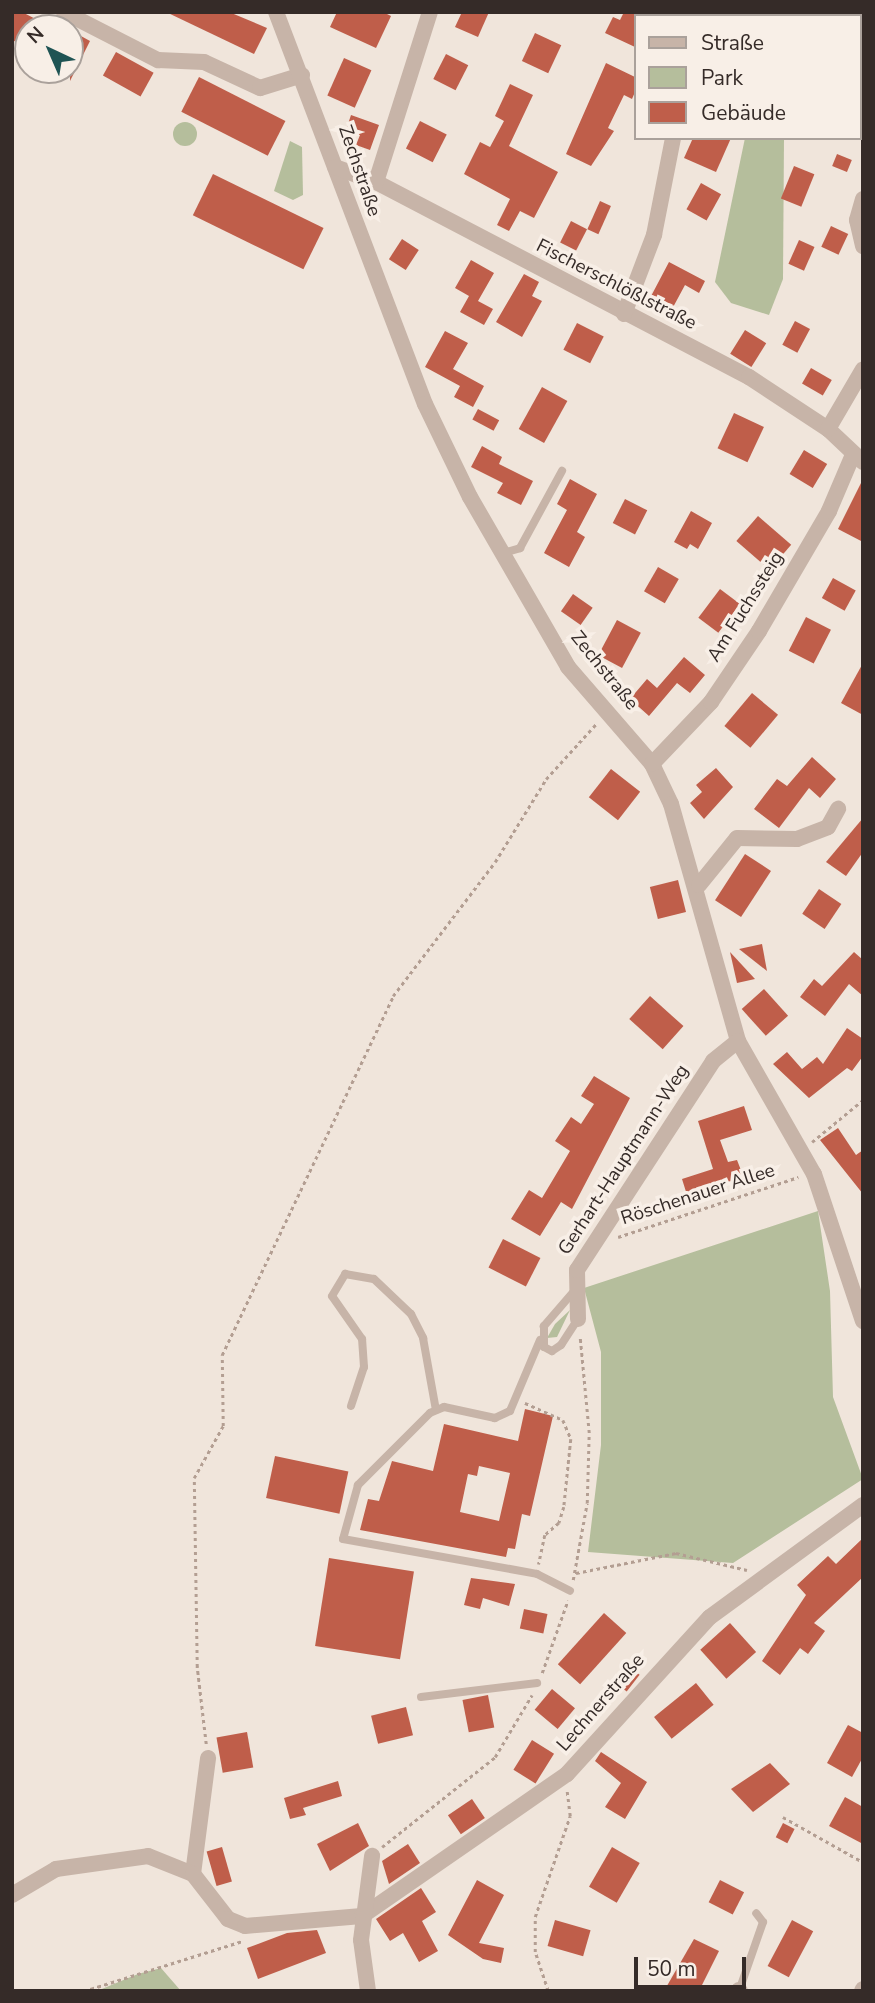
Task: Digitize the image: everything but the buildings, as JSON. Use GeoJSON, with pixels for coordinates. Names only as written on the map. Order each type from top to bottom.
{"type":"FeatureCollection","features":[{"type":"Feature","properties":{"kind":"street"},"geometry":{"type":"LineString","coordinates":[[64,12],[158,60],[204,62],[260,88],[302,75]]}},
{"type":"Feature","properties":{"kind":"street","name":"Zechstraße"},"geometry":{"type":"LineString","coordinates":[[276,12],[425,404],[500,554],[568,667],[652,764],[699,885],[738,1041],[814,1174],[863,1321]]}},
{"type":"Feature","properties":{"kind":"street"},"geometry":{"type":"LineString","coordinates":[[376,182],[430,12]]}},
{"type":"Feature","properties":{"kind":"street"},"geometry":{"type":"LineString","coordinates":[[624,314],[654,235],[673,140]]}},
{"type":"Feature","properties":{"kind":"street","name":"Fischerschlößlstraße"},"geometry":{"type":"LineString","coordinates":[[335,167],[376,182],[749,377],[828,429],[857,459]]}},
{"type":"Feature","properties":{"kind":"street"},"geometry":{"type":"LineString","coordinates":[[863,199],[857,220],[863,246]]}},
{"type":"Feature","properties":{"kind":"street"},"geometry":{"type":"LineString","coordinates":[[828,429],[863,369]]}},
{"type":"Feature","properties":{"kind":"street","name":"Am Fuchssteig"},"geometry":{"type":"LineString","coordinates":[[652,764],[711,702],[759,631],[857,459]]}},
{"type":"Feature","properties":{"kind":"street"},"geometry":{"type":"LineString","coordinates":[[699,885],[737,838],[797,839],[828,827],[838,809]]}},
{"type":"Feature","properties":{"kind":"street","name":"Gerhart-Hauptmann-Weg"},"geometry":{"type":"LineString","coordinates":[[578,1319],[575,1290],[577,1270],[713,1062],[738,1041]]}},
{"type":"Feature","properties":{"kind":"street","name":"Lechnerstraße"},"geometry":{"type":"LineString","coordinates":[[362,1916],[560,1779],[675,1650],[763,1576],[863,1505]]}},
{"type":"Feature","properties":{"kind":"street"},"geometry":{"type":"LineString","coordinates":[[192,1874],[208,1758]]}},
{"type":"Feature","properties":{"kind":"street"},"geometry":{"type":"LineString","coordinates":[[12,1895],[56,1870],[129,1855],[192,1874],[228,1919],[245,1926],[362,1916]]}},
{"type":"Feature","properties":{"kind":"street"},"geometry":{"type":"LineString","coordinates":[[368,1991],[362,1916],[372,1856]]}},
{"type":"Feature","properties":{"kind":"lane"},"geometry":{"type":"LineString","coordinates":[[500,554],[520,548],[562,471]]}},
{"type":"Feature","properties":{"kind":"lane"},"geometry":{"type":"LineString","coordinates":[[351,1406],[364,1367],[362,1339],[332,1296],[345,1273],[374,1279],[411,1314],[423,1338],[436,1410]]}},
{"type":"Feature","properties":{"kind":"lane"},"geometry":{"type":"LineString","coordinates":[[436,1410],[495,1418],[514,1401],[540,1340],[575,1290]]}},
{"type":"Feature","properties":{"kind":"lane"},"geometry":{"type":"LineString","coordinates":[[540,1340],[552,1351],[578,1319]]}},
{"type":"Feature","properties":{"kind":"lane"},"geometry":{"type":"LineString","coordinates":[[436,1410],[358,1485],[343,1539],[537,1574],[570,1591]]}},
{"type":"Feature","properties":{"kind":"lane"},"geometry":{"type":"LineString","coordinates":[[421,1696],[537,1684]]}},
{"type":"Feature","properties":{"kind":"lane"},"geometry":{"type":"LineString","coordinates":[[739,1991],[763,1922],[756,1913]]}},
{"type":"Feature","properties":{"kind":"path"},"geometry":{"type":"LineString","coordinates":[[208,1758],[197,1667],[194,1478],[223,1426],[222,1354],[393,996],[495,862],[546,779],[590,725],[613,718]]}},
{"type":"Feature","properties":{"kind":"path"},"geometry":{"type":"LineString","coordinates":[[801,1151],[863,1101]]}},
{"type":"Feature","properties":{"kind":"path","name":"Röschenauer Allee"},"geometry":{"type":"LineString","coordinates":[[592,1245],[814,1174]]}},
{"type":"Feature","properties":{"kind":"path"},"geometry":{"type":"LineString","coordinates":[[372,1856],[495,1757],[537,1684],[575,1573],[587,1503],[589,1433],[578,1319]]}},
{"type":"Feature","properties":{"kind":"path"},"geometry":{"type":"LineString","coordinates":[[514,1401],[550,1410],[571,1438],[564,1507],[559,1523],[545,1535],[537,1574]]}},
{"type":"Feature","properties":{"kind":"path"},"geometry":{"type":"LineString","coordinates":[[575,1573],[676,1553],[763,1576]]}},
{"type":"Feature","properties":{"kind":"path"},"geometry":{"type":"LineString","coordinates":[[548,1991],[535,1952],[536,1917],[570,1816],[569,1793],[560,1779]]}},
{"type":"Feature","properties":{"kind":"path"},"geometry":{"type":"LineString","coordinates":[[783,1817],[863,1862]]}},
{"type":"Feature","properties":{"kind":"path"},"geometry":{"type":"LineString","coordinates":[[84,1991],[249,1938]]}},
{"type":"Feature","properties":{"kind":"green space"},"geometry":{"type":"Polygon","coordinates":[[[863,12],[863,18],[861,14],[772,14],[863,12]]]}},
{"type":"Feature","properties":{"kind":"green space"},"geometry":{"type":"Polygon","coordinates":[[[185,122],[194,125],[197,134],[194,143],[185,146],[176,143],[173,134],[176,125],[185,122]]]}},
{"type":"Feature","properties":{"kind":"green space"},"geometry":{"type":"Polygon","coordinates":[[[745,140],[784,140],[783,279],[769,315],[731,303],[715,282],[745,140]]]}},
{"type":"Feature","properties":{"kind":"green space"},"geometry":{"type":"Polygon","coordinates":[[[290,141],[302,147],[303,195],[293,200],[274,191],[290,141]]]}},
{"type":"Feature","properties":{"kind":"green space"},"geometry":{"type":"Polygon","coordinates":[[[818,1211],[830,1291],[833,1397],[863,1479],[733,1563],[588,1552],[601,1445],[601,1352],[584,1288],[818,1211]]]}},
{"type":"Feature","properties":{"kind":"green space"},"geometry":{"type":"Polygon","coordinates":[[[570,1310],[557,1337],[547,1338],[555,1324],[570,1310]]]}},
{"type":"Feature","properties":{"kind":"green space"},"geometry":{"type":"Polygon","coordinates":[[[161,1968],[181,1991],[97,1991],[138,1974],[161,1968]]]}}]}
